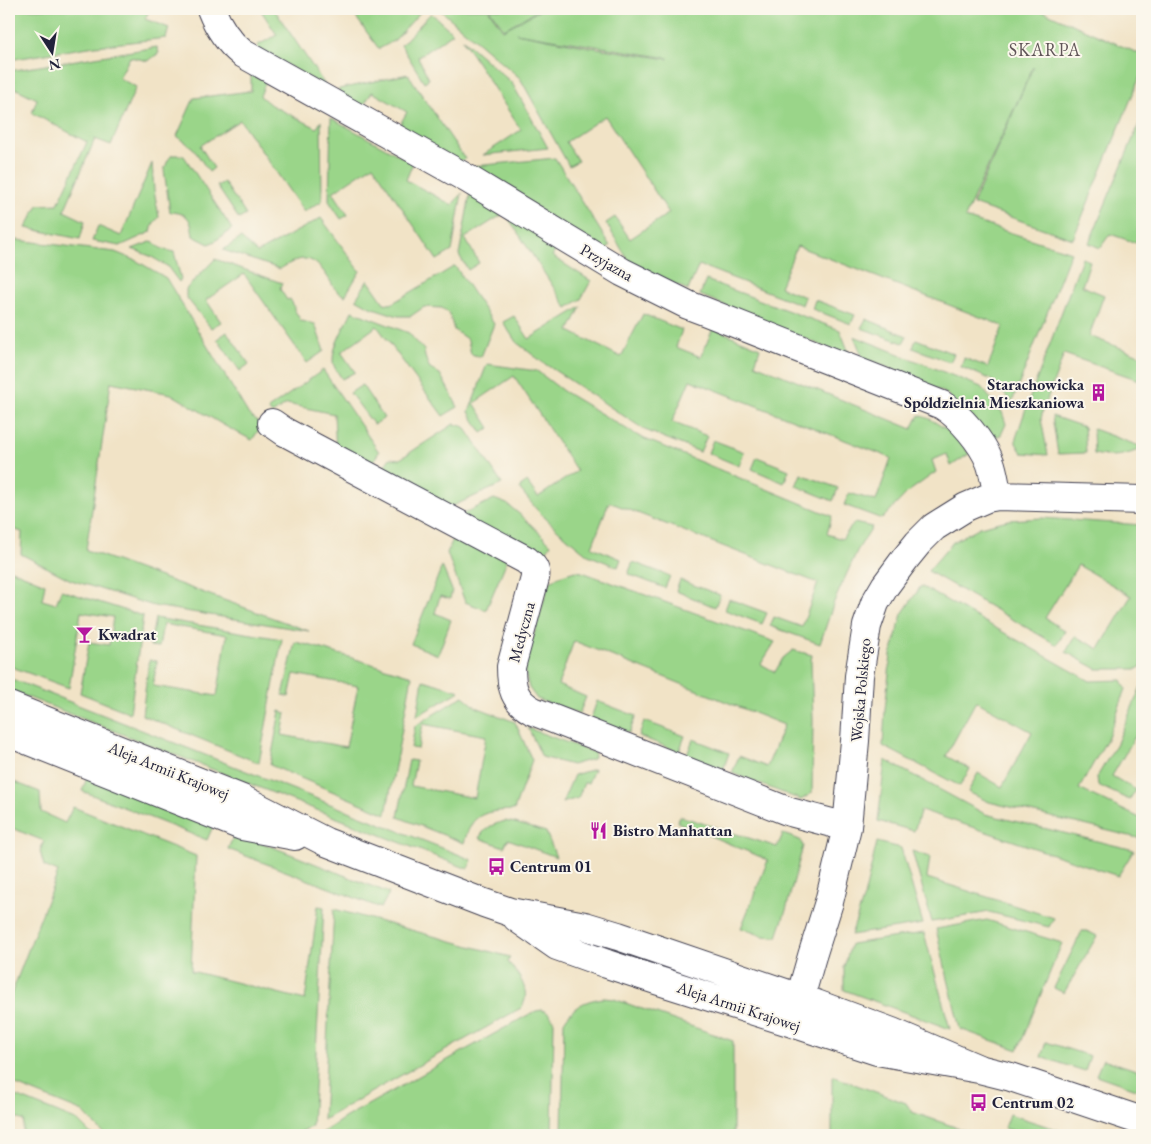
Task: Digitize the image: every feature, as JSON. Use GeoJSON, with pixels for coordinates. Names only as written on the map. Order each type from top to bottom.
{"type":"FeatureCollection","features":[{"type":"Feature","properties":{"kind":"street","name":"Przyjazna"},"geometry":{"type":"LineString","coordinates":[[211,9],[224,34],[242,54],[468,179],[622,272],[688,305],[942,405],[966,427],[982,447],[990,462],[998,496]]}},
{"type":"Feature","properties":{"kind":"street","name":"Medyczna"},"geometry":{"type":"LineString","coordinates":[[272,423],[285,432],[526,560],[534,568],[536,574],[510,667],[516,697],[525,707],[790,812],[848,827]]}},
{"type":"Feature","properties":{"kind":"street","name":"Wojska Polskiego"},"geometry":{"type":"LineString","coordinates":[[794,1010],[830,902],[848,827],[859,676],[867,626],[875,603],[885,586],[905,559],[934,528],[966,507],[987,498],[998,496],[1142,500]]}},
{"type":"Feature","properties":{"kind":"street","name":"Aleja Armii Krajowej"},"geometry":{"type":"LineString","coordinates":[[9,706],[242,799],[326,842],[510,912],[557,946],[607,964],[892,1032],[979,1069],[1142,1121]]}},
{"type":"Feature","properties":{"kind":"street","name":"Aleja Armii Krajowej"},"geometry":{"type":"LineString","coordinates":[[9,733],[242,826],[326,842]]}},
{"type":"Feature","properties":{"kind":"green space"},"geometry":{"type":"Polygon","coordinates":[[[9,9],[150,9],[145,19],[169,28],[166,38],[95,46],[9,60],[9,9]]]}},
{"type":"Feature","properties":{"kind":"green space"},"geometry":{"type":"Polygon","coordinates":[[[260,9],[274,9],[327,88],[258,49],[258,45],[277,35],[260,9]]]}},
{"type":"Feature","properties":{"kind":"green space"},"geometry":{"type":"Polygon","coordinates":[[[350,9],[423,9],[395,40],[379,49],[350,9]]]}},
{"type":"Feature","properties":{"kind":"green space"},"geometry":{"type":"Polygon","coordinates":[[[439,9],[488,9],[503,30],[542,9],[1038,9],[1142,55],[1142,72],[1073,239],[973,204],[1033,67],[965,218],[1071,252],[1012,402],[990,379],[961,367],[964,358],[988,367],[1003,326],[797,246],[780,287],[805,297],[802,305],[699,265],[688,290],[631,265],[606,223],[615,217],[630,239],[669,213],[605,116],[566,142],[578,161],[569,166],[520,78],[439,9]],[[516,33],[590,47],[668,58],[516,33]]]}},
{"type":"Feature","properties":{"kind":"green space"},"geometry":{"type":"Polygon","coordinates":[[[489,9],[540,9],[504,29],[489,9]]]}},
{"type":"Feature","properties":{"kind":"green space"},"geometry":{"type":"Polygon","coordinates":[[[431,13],[453,33],[418,57],[429,79],[424,82],[401,45],[431,13]]]}},
{"type":"Feature","properties":{"kind":"green space"},"geometry":{"type":"Polygon","coordinates":[[[462,39],[512,83],[548,148],[483,155],[521,130],[462,39]]]}},
{"type":"Feature","properties":{"kind":"green space"},"geometry":{"type":"Polygon","coordinates":[[[157,47],[159,53],[148,61],[130,57],[119,78],[136,87],[111,145],[95,139],[64,211],[85,221],[80,239],[26,228],[38,205],[58,204],[87,142],[32,113],[37,99],[9,85],[9,71],[157,47]]]}},
{"type":"Feature","properties":{"kind":"green space"},"geometry":{"type":"Polygon","coordinates":[[[251,74],[266,81],[260,96],[271,105],[317,128],[321,121],[322,201],[304,212],[240,120],[200,146],[214,168],[209,172],[193,148],[177,136],[194,98],[251,91],[251,74]]]}},
{"type":"Feature","properties":{"kind":"green space"},"geometry":{"type":"Polygon","coordinates":[[[408,74],[465,159],[458,162],[398,128],[407,112],[372,92],[362,108],[337,98],[339,89],[408,74]]]}},
{"type":"Feature","properties":{"kind":"green space"},"geometry":{"type":"Polygon","coordinates":[[[1142,117],[1142,245],[1110,234],[1100,248],[1089,243],[1142,117]]]}},
{"type":"Feature","properties":{"kind":"green space"},"geometry":{"type":"Polygon","coordinates":[[[331,118],[413,163],[406,180],[452,205],[462,193],[452,251],[437,260],[373,165],[333,192],[348,215],[341,219],[329,201],[331,118]]]}},
{"type":"Feature","properties":{"kind":"green space"},"geometry":{"type":"Polygon","coordinates":[[[172,155],[184,156],[232,229],[209,244],[193,236],[190,221],[185,215],[170,212],[164,170],[172,155]]]}},
{"type":"Feature","properties":{"kind":"green space"},"geometry":{"type":"Polygon","coordinates":[[[555,158],[610,246],[605,251],[473,176],[475,166],[555,158]]]}},
{"type":"Feature","properties":{"kind":"green space"},"geometry":{"type":"Polygon","coordinates":[[[152,163],[159,217],[153,224],[151,232],[120,246],[92,241],[98,226],[121,236],[152,163]]]}},
{"type":"Feature","properties":{"kind":"green space"},"geometry":{"type":"Polygon","coordinates":[[[224,182],[246,215],[239,219],[217,186],[224,182]]]}},
{"type":"Feature","properties":{"kind":"green space"},"geometry":{"type":"Polygon","coordinates":[[[471,189],[563,239],[552,256],[591,281],[581,299],[567,308],[505,213],[465,238],[479,263],[468,270],[459,255],[471,189]]]}},
{"type":"Feature","properties":{"kind":"green space"},"geometry":{"type":"Polygon","coordinates":[[[321,218],[360,271],[345,296],[336,290],[327,276],[311,260],[300,259],[280,269],[223,250],[241,238],[257,253],[321,218]]]}},
{"type":"Feature","properties":{"kind":"green space"},"geometry":{"type":"Polygon","coordinates":[[[17,240],[115,252],[137,261],[166,278],[249,415],[262,425],[252,440],[171,394],[111,382],[86,550],[309,631],[154,606],[71,580],[21,554],[22,532],[9,528],[9,241],[17,240]]]}},
{"type":"Feature","properties":{"kind":"green space"},"geometry":{"type":"Polygon","coordinates":[[[153,241],[162,249],[174,252],[181,279],[179,282],[167,266],[150,256],[132,249],[153,241]]]}},
{"type":"Feature","properties":{"kind":"green space"},"geometry":{"type":"Polygon","coordinates":[[[1082,258],[1090,261],[1082,286],[1104,295],[1089,336],[1142,356],[1142,381],[1064,354],[1041,419],[1048,455],[1022,453],[1016,443],[1016,438],[1082,258]]]}},
{"type":"Feature","properties":{"kind":"green space"},"geometry":{"type":"Polygon","coordinates":[[[215,259],[282,283],[280,289],[287,300],[290,299],[301,321],[315,324],[324,351],[307,363],[244,274],[206,300],[221,322],[211,328],[186,297],[186,289],[215,259]]]}},
{"type":"Feature","properties":{"kind":"green space"},"geometry":{"type":"Polygon","coordinates":[[[455,266],[494,324],[481,357],[471,354],[468,340],[454,330],[449,313],[442,308],[424,307],[411,316],[398,316],[370,307],[356,299],[368,280],[384,303],[391,304],[455,266]]]}},
{"type":"Feature","properties":{"kind":"green space"},"geometry":{"type":"Polygon","coordinates":[[[706,280],[840,330],[851,358],[700,295],[706,280]]]}},
{"type":"Feature","properties":{"kind":"green space"},"geometry":{"type":"Polygon","coordinates":[[[815,300],[855,315],[851,324],[812,309],[815,300]]]}},
{"type":"Feature","properties":{"kind":"green space"},"geometry":{"type":"Polygon","coordinates":[[[581,307],[569,331],[621,357],[643,314],[682,330],[676,347],[701,357],[713,328],[760,348],[755,364],[912,429],[919,415],[930,419],[957,436],[969,454],[951,466],[947,454],[932,460],[936,472],[908,492],[882,519],[844,505],[849,493],[876,501],[891,458],[690,380],[672,422],[707,436],[700,452],[645,430],[542,362],[516,342],[503,322],[514,316],[529,339],[581,307]]]}},
{"type":"Feature","properties":{"kind":"green space"},"geometry":{"type":"Polygon","coordinates":[[[352,311],[409,333],[424,350],[430,369],[440,374],[458,407],[443,416],[377,326],[341,352],[355,372],[342,379],[334,366],[333,355],[352,311]]]}},
{"type":"Feature","properties":{"kind":"green space"},"geometry":{"type":"Polygon","coordinates":[[[866,319],[907,336],[903,343],[861,328],[866,319]]]}},
{"type":"Feature","properties":{"kind":"green space"},"geometry":{"type":"Polygon","coordinates":[[[227,332],[249,364],[240,371],[217,339],[227,332]]]}},
{"type":"Feature","properties":{"kind":"green space"},"geometry":{"type":"Polygon","coordinates":[[[854,336],[981,387],[1002,412],[1006,424],[1001,435],[990,438],[947,394],[873,361],[865,363],[854,336]]]}},
{"type":"Feature","properties":{"kind":"green space"},"geometry":{"type":"Polygon","coordinates":[[[916,339],[954,354],[950,362],[913,348],[916,339]]]}},
{"type":"Feature","properties":{"kind":"green space"},"geometry":{"type":"Polygon","coordinates":[[[487,364],[537,371],[563,391],[640,437],[832,516],[827,534],[842,539],[854,523],[872,527],[857,551],[834,602],[820,644],[770,626],[774,617],[802,627],[818,583],[609,502],[592,547],[621,559],[618,567],[588,555],[560,532],[538,511],[519,488],[527,482],[538,497],[577,471],[514,376],[474,403],[490,428],[482,433],[469,412],[487,364]]]}},
{"type":"Feature","properties":{"kind":"green space"},"geometry":{"type":"Polygon","coordinates":[[[323,370],[379,452],[368,469],[336,452],[334,414],[287,404],[272,414],[268,409],[323,370]]]}},
{"type":"Feature","properties":{"kind":"green space"},"geometry":{"type":"Polygon","coordinates":[[[362,385],[384,418],[374,425],[350,393],[362,385]]]}},
{"type":"Feature","properties":{"kind":"green space"},"geometry":{"type":"Polygon","coordinates":[[[1052,416],[1084,427],[1086,453],[1058,454],[1052,416]]]}},
{"type":"Feature","properties":{"kind":"green space"},"geometry":{"type":"Polygon","coordinates":[[[454,424],[465,427],[502,484],[446,509],[380,472],[390,458],[400,459],[454,424]]]}},
{"type":"Feature","properties":{"kind":"green space"},"geometry":{"type":"Polygon","coordinates":[[[1093,429],[1142,448],[1119,456],[1094,454],[1093,429]]]}},
{"type":"Feature","properties":{"kind":"green space"},"geometry":{"type":"Polygon","coordinates":[[[713,440],[744,452],[739,466],[708,453],[713,440]]]}},
{"type":"Feature","properties":{"kind":"green space"},"geometry":{"type":"Polygon","coordinates":[[[757,457],[789,470],[784,483],[752,469],[757,457]]]}},
{"type":"Feature","properties":{"kind":"green space"},"geometry":{"type":"Polygon","coordinates":[[[801,474],[838,488],[833,501],[796,486],[801,474]]]}},
{"type":"Feature","properties":{"kind":"green space"},"geometry":{"type":"Polygon","coordinates":[[[494,499],[507,504],[523,517],[551,544],[547,550],[531,556],[457,517],[494,499]]]}},
{"type":"Feature","properties":{"kind":"green space"},"geometry":{"type":"Polygon","coordinates":[[[1042,518],[1142,525],[1142,666],[1137,669],[1097,669],[1066,652],[1075,636],[1099,649],[1131,596],[1078,565],[1045,618],[1065,631],[1057,645],[928,571],[953,542],[980,527],[1008,520],[1042,518]]]}},
{"type":"Feature","properties":{"kind":"green space"},"geometry":{"type":"Polygon","coordinates":[[[457,530],[508,558],[486,610],[465,602],[447,553],[457,530]]]}},
{"type":"Feature","properties":{"kind":"green space"},"geometry":{"type":"Polygon","coordinates":[[[633,562],[670,576],[665,588],[628,574],[633,562]]]}},
{"type":"Feature","properties":{"kind":"green space"},"geometry":{"type":"Polygon","coordinates":[[[442,566],[452,590],[450,599],[440,596],[435,613],[451,620],[438,655],[411,644],[442,566]]]}},
{"type":"Feature","properties":{"kind":"green space"},"geometry":{"type":"Polygon","coordinates":[[[9,569],[45,584],[42,600],[56,604],[61,590],[143,616],[130,713],[80,693],[89,642],[109,645],[113,617],[81,612],[69,688],[9,666],[9,569]]]}},
{"type":"Feature","properties":{"kind":"green space"},"geometry":{"type":"Polygon","coordinates":[[[575,571],[775,642],[761,664],[775,672],[783,658],[793,650],[812,655],[812,793],[801,800],[732,773],[739,756],[767,767],[784,725],[574,641],[558,685],[586,697],[579,714],[537,699],[529,688],[524,669],[547,590],[550,582],[559,576],[575,571]]]}},
{"type":"Feature","properties":{"kind":"green space"},"geometry":{"type":"Polygon","coordinates":[[[680,580],[720,595],[715,607],[676,591],[680,580]]]}},
{"type":"Feature","properties":{"kind":"green space"},"geometry":{"type":"Polygon","coordinates":[[[921,586],[1090,681],[1122,680],[1126,689],[1107,739],[1079,789],[1142,819],[1142,839],[989,802],[968,792],[978,773],[1002,787],[1032,732],[976,701],[946,756],[970,769],[960,786],[883,746],[891,655],[902,614],[921,586]]]}},
{"type":"Feature","properties":{"kind":"green space"},"geometry":{"type":"Polygon","coordinates":[[[729,599],[767,613],[762,624],[725,610],[729,599]]]}},
{"type":"Feature","properties":{"kind":"green space"},"geometry":{"type":"Polygon","coordinates":[[[155,618],[282,639],[259,763],[142,715],[149,660],[157,661],[153,686],[217,696],[227,635],[163,624],[159,647],[150,646],[155,618]]]}},
{"type":"Feature","properties":{"kind":"green space"},"geometry":{"type":"Polygon","coordinates":[[[295,642],[412,676],[386,814],[270,765],[280,711],[286,713],[282,735],[346,747],[358,686],[294,674],[289,697],[283,695],[295,642]]]}},
{"type":"Feature","properties":{"kind":"green space"},"geometry":{"type":"Polygon","coordinates":[[[9,678],[472,860],[468,869],[9,690],[9,678]]]}},
{"type":"Feature","properties":{"kind":"green space"},"geometry":{"type":"Polygon","coordinates":[[[423,680],[460,691],[417,716],[423,680]]]}},
{"type":"Feature","properties":{"kind":"green space"},"geometry":{"type":"Polygon","coordinates":[[[1142,684],[1142,725],[1112,776],[1136,790],[1129,800],[1098,785],[1097,777],[1117,743],[1142,684]]]}},
{"type":"Feature","properties":{"kind":"green space"},"geometry":{"type":"Polygon","coordinates":[[[463,696],[476,707],[515,722],[532,760],[514,810],[489,812],[478,817],[469,829],[464,843],[398,817],[409,760],[416,761],[411,786],[475,798],[486,736],[423,724],[418,749],[411,748],[415,726],[463,696]]]}},
{"type":"Feature","properties":{"kind":"green space"},"geometry":{"type":"Polygon","coordinates":[[[597,701],[636,716],[629,733],[591,718],[597,701]]]}},
{"type":"Feature","properties":{"kind":"green space"},"geometry":{"type":"Polygon","coordinates":[[[644,721],[685,736],[679,752],[639,736],[644,721]]]}},
{"type":"Feature","properties":{"kind":"green space"},"geometry":{"type":"Polygon","coordinates":[[[528,728],[595,753],[593,759],[572,765],[542,757],[528,728]]]}},
{"type":"Feature","properties":{"kind":"green space"},"geometry":{"type":"Polygon","coordinates":[[[693,739],[729,753],[723,770],[687,755],[693,739]]]}},
{"type":"Feature","properties":{"kind":"green space"},"geometry":{"type":"Polygon","coordinates":[[[885,760],[985,814],[1134,850],[1118,876],[921,810],[914,831],[878,821],[885,760]]]}},
{"type":"Feature","properties":{"kind":"green space"},"geometry":{"type":"Polygon","coordinates":[[[594,769],[588,783],[584,783],[578,798],[562,803],[574,775],[594,769]]]}},
{"type":"Feature","properties":{"kind":"green space"},"geometry":{"type":"Polygon","coordinates":[[[88,775],[214,824],[207,840],[82,791],[88,775]]]}},
{"type":"Feature","properties":{"kind":"green space"},"geometry":{"type":"Polygon","coordinates":[[[9,780],[40,792],[41,812],[65,823],[73,807],[196,856],[191,971],[305,1000],[318,906],[324,907],[312,1126],[295,1135],[105,1135],[83,1112],[9,1082],[9,1000],[58,872],[44,866],[40,851],[44,841],[9,827],[9,780]]]}},
{"type":"Feature","properties":{"kind":"green space"},"geometry":{"type":"Polygon","coordinates":[[[680,816],[777,847],[783,834],[800,840],[803,846],[777,937],[763,936],[741,928],[768,860],[677,822],[680,816]]]}},
{"type":"Feature","properties":{"kind":"green space"},"geometry":{"type":"Polygon","coordinates":[[[505,821],[546,832],[556,857],[508,839],[504,847],[479,838],[490,826],[505,821]]]}},
{"type":"Feature","properties":{"kind":"green space"},"geometry":{"type":"Polygon","coordinates":[[[235,832],[389,893],[381,908],[228,849],[235,832]]]}},
{"type":"Feature","properties":{"kind":"green space"},"geometry":{"type":"Polygon","coordinates":[[[877,842],[901,848],[923,924],[851,935],[864,897],[877,842]]]}},
{"type":"Feature","properties":{"kind":"green space"},"geometry":{"type":"Polygon","coordinates":[[[912,851],[930,857],[927,878],[1054,918],[1049,927],[989,912],[932,922],[912,851]]]}},
{"type":"Feature","properties":{"kind":"green space"},"geometry":{"type":"Polygon","coordinates":[[[334,909],[510,957],[508,962],[520,978],[525,990],[524,1002],[521,1008],[323,1120],[334,909]]]}},
{"type":"Feature","properties":{"kind":"green space"},"geometry":{"type":"Polygon","coordinates":[[[987,920],[1062,943],[1018,1050],[960,1029],[936,929],[987,920]]]}},
{"type":"Feature","properties":{"kind":"green space"},"geometry":{"type":"Polygon","coordinates":[[[1082,931],[1087,931],[1097,936],[1064,993],[1054,988],[1082,931]]]}},
{"type":"Feature","properties":{"kind":"green space"},"geometry":{"type":"Polygon","coordinates":[[[924,933],[950,1029],[844,990],[844,967],[851,944],[924,933]]]}},
{"type":"Feature","properties":{"kind":"green space"},"geometry":{"type":"Polygon","coordinates":[[[614,999],[733,1041],[733,1135],[562,1135],[564,1022],[581,1005],[591,1000],[614,999]]]}},
{"type":"Feature","properties":{"kind":"green space"},"geometry":{"type":"Polygon","coordinates":[[[542,1010],[550,1014],[554,1022],[552,1135],[421,1135],[420,1133],[403,1135],[322,1135],[323,1132],[346,1117],[526,1016],[542,1010]]]}},
{"type":"Feature","properties":{"kind":"green space"},"geometry":{"type":"Polygon","coordinates":[[[1046,1042],[1090,1056],[1085,1071],[1041,1057],[1046,1042]]]}},
{"type":"Feature","properties":{"kind":"green space"},"geometry":{"type":"Polygon","coordinates":[[[1103,1059],[1142,1072],[1142,1091],[1096,1075],[1103,1059]]]}},
{"type":"Feature","properties":{"kind":"green space"},"geometry":{"type":"Polygon","coordinates":[[[832,1076],[906,1103],[912,1112],[978,1135],[832,1135],[832,1076]]]}},
{"type":"Feature","properties":{"kind":"green space"},"geometry":{"type":"Polygon","coordinates":[[[9,1093],[78,1121],[92,1135],[22,1135],[24,1121],[9,1115],[9,1093]]]}},
{"type":"Feature","properties":{"kind":"green space"},"geometry":{"type":"Polygon","coordinates":[[[1009,1114],[1074,1135],[1026,1135],[1004,1128],[1009,1114]]]}},
{"type":"Feature","properties":{"kind":"place","name":"Starachowicka Spóldzielnia Mieszkaniowa"},"geometry":{"type":"Point","coordinates":[1098,393]}},
{"type":"Feature","properties":{"kind":"place","name":"Kwadrat"},"geometry":{"type":"Point","coordinates":[84,634]}},
{"type":"Feature","properties":{"kind":"place","name":"Bistro Manhattan"},"geometry":{"type":"Point","coordinates":[599,830]}},
{"type":"Feature","properties":{"kind":"place","name":"Centrum 01"},"geometry":{"type":"Point","coordinates":[496,866]}},
{"type":"Feature","properties":{"kind":"place","name":"Centrum 02"},"geometry":{"type":"Point","coordinates":[978,1102]}},
{"type":"Feature","properties":{"kind":"district","name":"SKARPA"},"geometry":{"type":"Point","coordinates":[1045,50]}}]}
